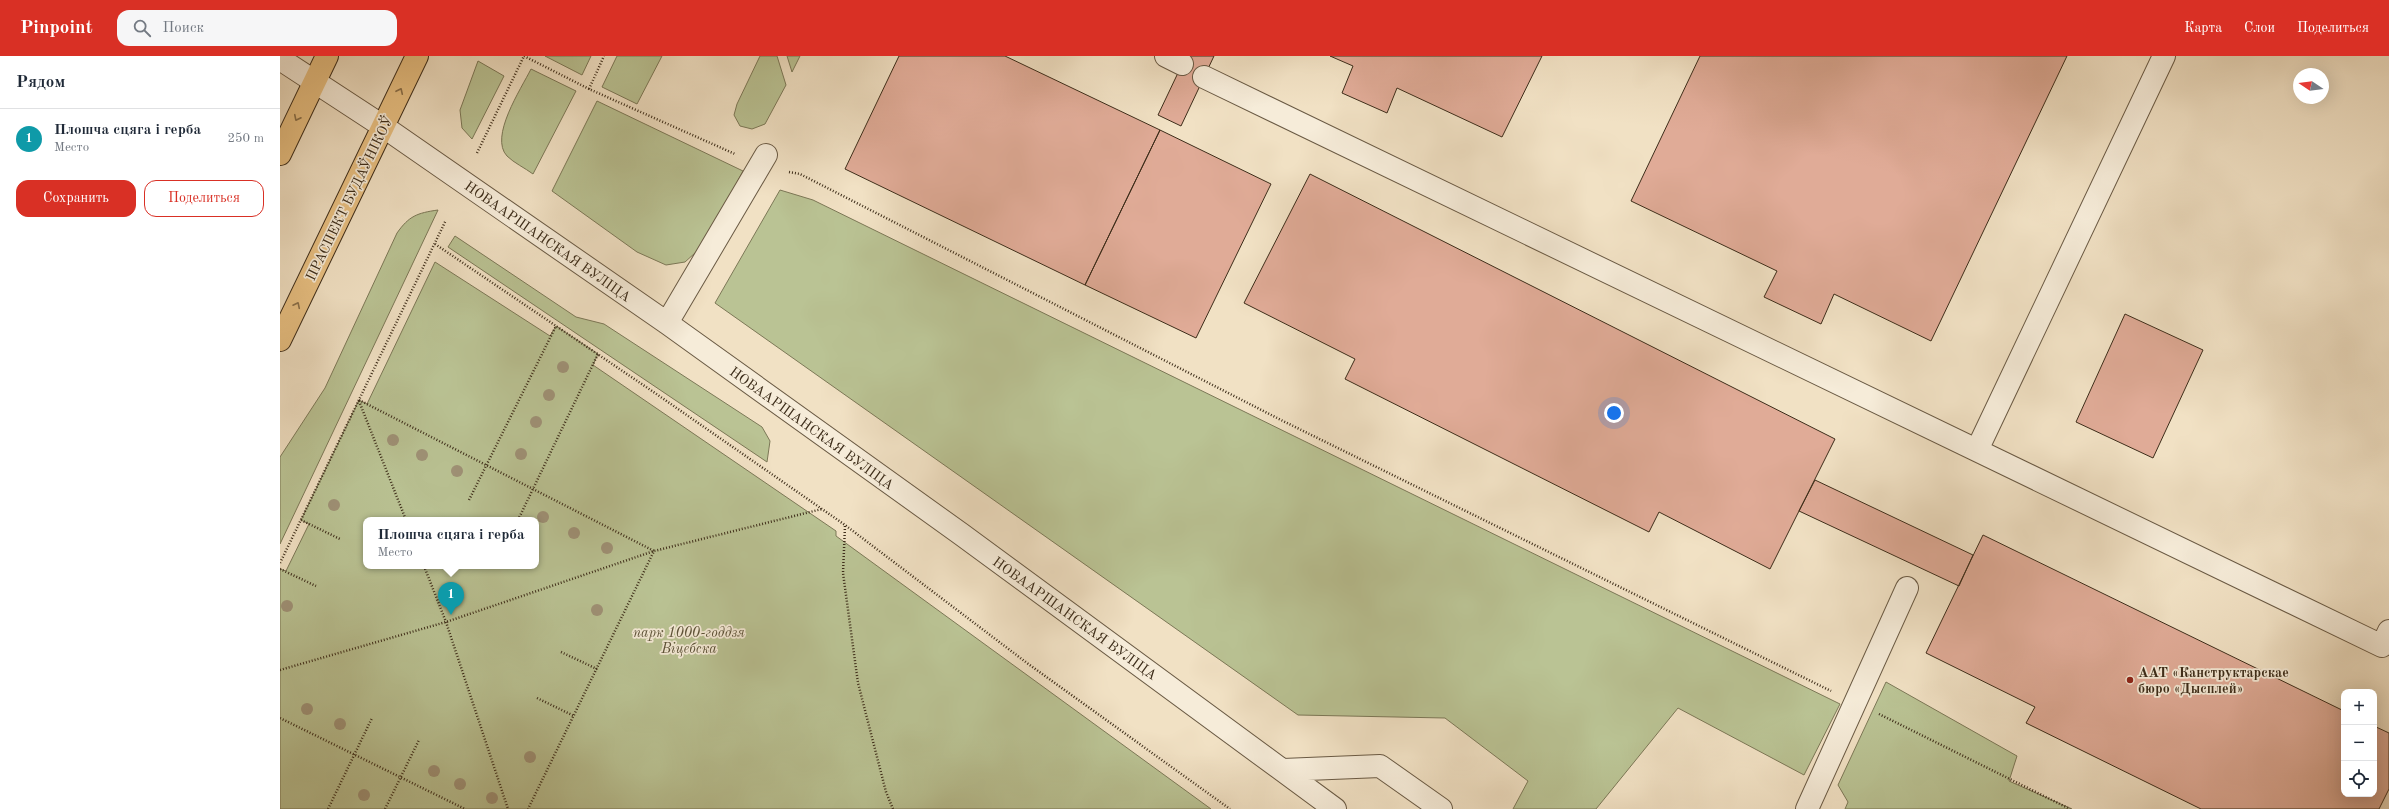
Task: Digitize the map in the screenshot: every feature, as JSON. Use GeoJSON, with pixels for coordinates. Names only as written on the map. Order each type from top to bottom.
{"type":"FeatureCollection","features":[{"type":"Feature","properties":{"kind":"main road"},"geometry":{"type":"LineString","coordinates":[[280,154],[327,56]]}},
{"type":"Feature","properties":{"kind":"main road","name":"ПРАСПЕКТ БУДАЎНІКОЎ"},"geometry":{"type":"LineString","coordinates":[[280,340],[417,56]]}},
{"type":"Feature","properties":{"kind":"street"},"geometry":{"type":"LineString","coordinates":[[1977,450],[2164,56]]}},
{"type":"Feature","properties":{"kind":"street","name":"НОВААРШАНСКАЯ ВУЛІЦА"},"geometry":{"type":"LineString","coordinates":[[280,59],[384,127],[667,323],[961,534],[1335,809]]}},
{"type":"Feature","properties":{"kind":"street"},"geometry":{"type":"LineString","coordinates":[[1204,77],[2382,646],[2389,630]]}},
{"type":"Feature","properties":{"kind":"street"},"geometry":{"type":"LineString","coordinates":[[667,323],[763,160]]}},
{"type":"Feature","properties":{"kind":"street"},"geometry":{"type":"LineString","coordinates":[[1807,809],[1853,702],[1907,588]]}},
{"type":"Feature","properties":{"kind":"street"},"geometry":{"type":"LineString","coordinates":[[1283,770],[1380,766],[1441,809]]}},
{"type":"Feature","properties":{"kind":"path"},"geometry":{"type":"LineString","coordinates":[[477,153],[524,56],[589,89],[800,174],[1281,420],[2070,809]]}},
{"type":"Feature","properties":{"kind":"path"},"geometry":{"type":"LineString","coordinates":[[589,89],[604,56]]}},
{"type":"Feature","properties":{"kind":"path"},"geometry":{"type":"LineString","coordinates":[[280,563],[446,220]]}},
{"type":"Feature","properties":{"kind":"path"},"geometry":{"type":"LineString","coordinates":[[435,244],[598,354],[845,525],[1027,663],[1230,809]]}},
{"type":"Feature","properties":{"kind":"path"},"geometry":{"type":"LineString","coordinates":[[469,500],[556,326]]}},
{"type":"Feature","properties":{"kind":"path"},"geometry":{"type":"LineString","coordinates":[[519,517],[598,354]]}},
{"type":"Feature","properties":{"kind":"path"},"geometry":{"type":"LineString","coordinates":[[359,400],[654,552]]}},
{"type":"Feature","properties":{"kind":"path"},"geometry":{"type":"LineString","coordinates":[[359,400],[405,517]]}},
{"type":"Feature","properties":{"kind":"path"},"geometry":{"type":"LineString","coordinates":[[280,670],[446,622],[654,552],[822,509]]}},
{"type":"Feature","properties":{"kind":"path"},"geometry":{"type":"LineString","coordinates":[[301,520],[340,539]]}},
{"type":"Feature","properties":{"kind":"path"},"geometry":{"type":"LineString","coordinates":[[845,525],[844,573],[858,683],[886,792],[893,809]]}},
{"type":"Feature","properties":{"kind":"path"},"geometry":{"type":"LineString","coordinates":[[528,809],[654,552]]}},
{"type":"Feature","properties":{"kind":"path"},"geometry":{"type":"LineString","coordinates":[[280,569],[316,586]]}},
{"type":"Feature","properties":{"kind":"path"},"geometry":{"type":"LineString","coordinates":[[425,569],[446,622],[508,809]]}},
{"type":"Feature","properties":{"kind":"path"},"geometry":{"type":"LineString","coordinates":[[561,652],[596,669]]}},
{"type":"Feature","properties":{"kind":"path"},"geometry":{"type":"LineString","coordinates":[[537,698],[574,716]]}},
{"type":"Feature","properties":{"kind":"path"},"geometry":{"type":"LineString","coordinates":[[280,718],[466,809]]}},
{"type":"Feature","properties":{"kind":"path"},"geometry":{"type":"LineString","coordinates":[[328,809],[372,718]]}},
{"type":"Feature","properties":{"kind":"path"},"geometry":{"type":"LineString","coordinates":[[386,809],[419,740]]}},
{"type":"Feature","properties":{"kind":"green space"},"geometry":{"type":"Polygon","coordinates":[[[545,56],[591,56],[582,75],[545,56]]]}},
{"type":"Feature","properties":{"kind":"green space"},"geometry":{"type":"Polygon","coordinates":[[[617,56],[662,56],[637,104],[602,87],[617,56]]]}},
{"type":"Feature","properties":{"kind":"green space"},"geometry":{"type":"Polygon","coordinates":[[[760,56],[777,56],[786,85],[765,124],[752,129],[740,126],[734,115],[737,104],[760,56]]]}},
{"type":"Feature","properties":{"kind":"green space"},"geometry":{"type":"Polygon","coordinates":[[[787,56],[800,56],[792,72],[787,56]]]}},
{"type":"Feature","properties":{"kind":"green space"},"geometry":{"type":"Polygon","coordinates":[[[478,61],[504,76],[472,139],[462,128],[460,110],[478,61]]]}},
{"type":"Feature","properties":{"kind":"green space"},"geometry":{"type":"Polygon","coordinates":[[[531,69],[576,91],[533,174],[507,156],[502,148],[504,125],[508,113],[531,69]]]}},
{"type":"Feature","properties":{"kind":"green space"},"geometry":{"type":"Polygon","coordinates":[[[597,101],[743,171],[705,244],[685,262],[666,265],[637,252],[552,191],[597,101]]]}},
{"type":"Feature","properties":{"kind":"green space"},"geometry":{"type":"Polygon","coordinates":[[[780,190],[813,200],[1840,704],[1804,775],[1678,708],[1596,809],[1513,809],[1528,781],[1445,718],[1298,715],[715,303],[780,190]]]}},
{"type":"Feature","properties":{"kind":"green space"},"geometry":{"type":"Polygon","coordinates":[[[438,210],[280,544],[280,457],[325,388],[397,233],[414,216],[424,212],[438,210]]]}},
{"type":"Feature","properties":{"kind":"green space"},"geometry":{"type":"Polygon","coordinates":[[[455,236],[576,317],[604,324],[762,427],[770,441],[767,462],[448,247],[455,236]]]}},
{"type":"Feature","properties":{"kind":"green space","name":"парк 1000-годдзя Віцебска"},"geometry":{"type":"Polygon","coordinates":[[[435,262],[550,336],[556,326],[598,354],[593,365],[836,531],[836,536],[1211,809],[280,809],[280,569],[286,571],[309,524],[301,520],[359,400],[367,404],[435,262]]]}},
{"type":"Feature","properties":{"kind":"green space"},"geometry":{"type":"Polygon","coordinates":[[[1886,682],[2017,756],[2009,781],[2072,809],[1845,809],[1848,802],[1838,785],[1886,682]]]}},
{"type":"Feature","properties":{"kind":"building"},"geometry":{"type":"Polygon","coordinates":[[[899,56],[1005,56],[1160,130],[1085,285],[845,169],[899,56]]]}},
{"type":"Feature","properties":{"kind":"building"},"geometry":{"type":"Polygon","coordinates":[[[1186,56],[1214,56],[1181,126],[1158,115],[1186,56]]]}},
{"type":"Feature","properties":{"kind":"building"},"geometry":{"type":"Polygon","coordinates":[[[1330,56],[1542,56],[1502,137],[1397,88],[1387,113],[1342,93],[1353,66],[1330,56]]]}},
{"type":"Feature","properties":{"kind":"building"},"geometry":{"type":"Polygon","coordinates":[[[1700,56],[2067,56],[1931,341],[1834,294],[1821,324],[1764,297],[1777,271],[1631,201],[1700,56]]]}},
{"type":"Feature","properties":{"kind":"building"},"geometry":{"type":"Polygon","coordinates":[[[1160,130],[1271,184],[1196,338],[1085,285],[1160,130]]]}},
{"type":"Feature","properties":{"kind":"building"},"geometry":{"type":"Polygon","coordinates":[[[1310,174],[1835,439],[1770,569],[1659,512],[1649,532],[1345,379],[1355,359],[1244,303],[1310,174]]]}},
{"type":"Feature","properties":{"kind":"building"},"geometry":{"type":"Polygon","coordinates":[[[2125,314],[2203,350],[2153,458],[2076,422],[2125,314]]]}},
{"type":"Feature","properties":{"kind":"building"},"geometry":{"type":"Polygon","coordinates":[[[1815,480],[1973,555],[1959,586],[1799,511],[1815,480]]]}},
{"type":"Feature","properties":{"kind":"building","name":"ААТ «Канструктарскае бюро «Дысплей»"},"geometry":{"type":"Polygon","coordinates":[[[1983,535],[2341,710],[2341,797],[2377,797],[2377,727],[2389,733],[2389,789],[2379,809],[2201,809],[2026,723],[2035,707],[1926,653],[1983,535]]]}},
{"type":"Feature","properties":{"kind":"place","name":"Плошча сцяга і герба"},"geometry":{"type":"Point","coordinates":[451,615]}},
{"type":"Feature","properties":{"kind":"place","name":"ААТ «Канструктарскае бюро «Дысплей»"},"geometry":{"type":"Point","coordinates":[2130,680]}}]}
